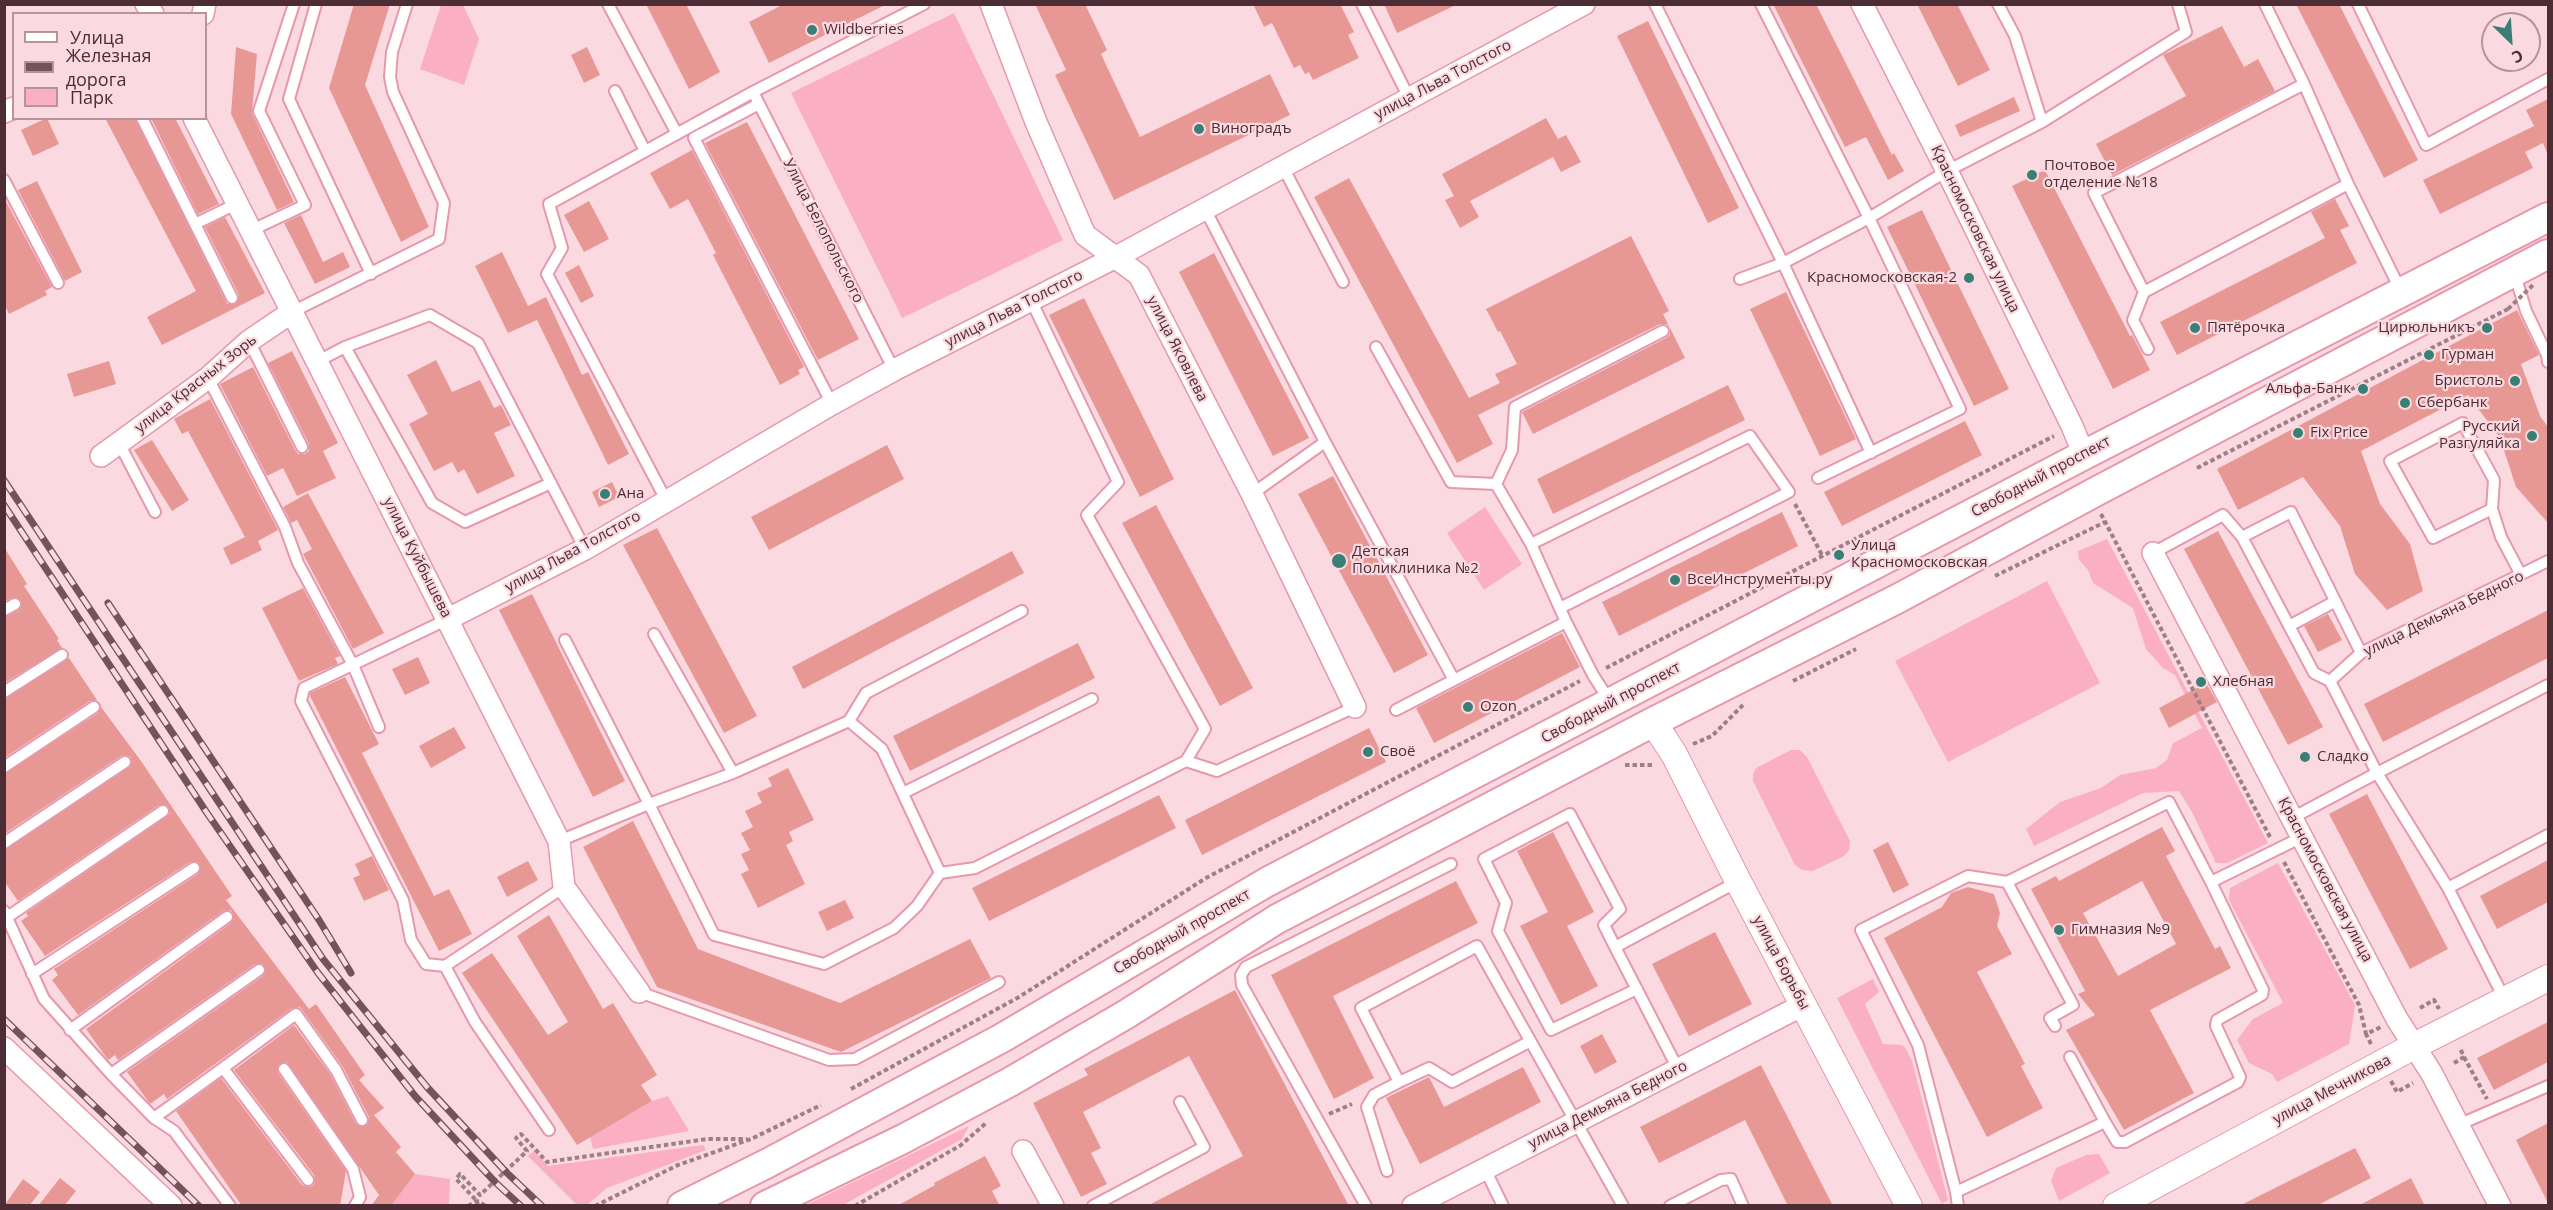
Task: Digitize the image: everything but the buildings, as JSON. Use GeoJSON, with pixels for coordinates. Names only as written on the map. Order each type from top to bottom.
{"type":"FeatureCollection","features":[{"type":"Feature","properties":{"kind":"main road","name":"Свободный проспект"},"geometry":{"type":"LineString","coordinates":[[682,1206],[768,1163],[1002,1038],[1267,882],[2084,455],[2548,216]]}},
{"type":"Feature","properties":{"kind":"main road"},"geometry":{"type":"LineString","coordinates":[[765,1206],[903,1139],[1010,1082],[1125,1015],[1277,920],[1653,722],[1899,598],[2099,502],[2524,277],[2548,254]]}},
{"type":"Feature","properties":{"kind":"main road"},"geometry":{"type":"LineString","coordinates":[[2084,455],[2099,502]]}},
{"type":"Feature","properties":{"kind":"street","name":"улица Яковлева"},"geometry":{"type":"LineString","coordinates":[[991,4],[1035,122],[1085,235],[1139,275],[1252,494],[1354,707]]}},
{"type":"Feature","properties":{"kind":"street","name":"улица Льва Толстого"},"geometry":{"type":"LineString","coordinates":[[448,619],[585,549],[894,370],[1116,257],[1283,167],[1409,98],[1560,10],[1584,4]]}},
{"type":"Feature","properties":{"kind":"street","name":"Красномосковская улица"},"geometry":{"type":"LineString","coordinates":[[1862,4],[1947,171],[2084,455]]}},
{"type":"Feature","properties":{"kind":"street","name":"улица Куйбышева"},"geometry":{"type":"LineString","coordinates":[[195,120],[560,841],[564,887]]}},
{"type":"Feature","properties":{"kind":"street","name":"улица Красных Зорь"},"geometry":{"type":"LineString","coordinates":[[101,456],[208,378],[249,341],[292,312]]}},
{"type":"Feature","properties":{"kind":"street","name":"Красномосковская улица"},"geometry":{"type":"LineString","coordinates":[[2153,553],[2302,837],[2414,1046],[2432,1074],[2500,1206]]}},
{"type":"Feature","properties":{"kind":"street","name":"улица Борьбы"},"geometry":{"type":"LineString","coordinates":[[1653,722],[1674,754],[1738,881],[1909,1206]]}},
{"type":"Feature","properties":{"kind":"street"},"geometry":{"type":"LineString","coordinates":[[564,887],[639,992]]}},
{"type":"Feature","properties":{"kind":"street","name":"улица Мечникова"},"geometry":{"type":"LineString","coordinates":[[2126,1203],[2414,1046],[2548,978]]}},
{"type":"Feature","properties":{"kind":"street","name":"улица Демьяна Бедного"},"geometry":{"type":"LineString","coordinates":[[1413,1206],[1803,1005]]}},
{"type":"Feature","properties":{"kind":"street"},"geometry":{"type":"LineString","coordinates":[[4,1048],[171,1206]]}},
{"type":"Feature","properties":{"kind":"street"},"geometry":{"type":"LineString","coordinates":[[1023,1151],[1053,1206]]}},
{"type":"Feature","properties":{"kind":"lane"},"geometry":{"type":"LineString","coordinates":[[250,231],[305,205],[260,111],[294,4]]}},
{"type":"Feature","properties":{"kind":"lane"},"geometry":{"type":"LineString","coordinates":[[316,4],[289,99],[372,274]]}},
{"type":"Feature","properties":{"kind":"lane"},"geometry":{"type":"LineString","coordinates":[[292,312],[439,239],[444,203],[393,92],[390,77],[392,52],[407,4]]}},
{"type":"Feature","properties":{"kind":"lane"},"geometry":{"type":"LineString","coordinates":[[608,4],[676,134]]}},
{"type":"Feature","properties":{"kind":"lane"},"geometry":{"type":"LineString","coordinates":[[666,500],[547,274],[562,248],[549,204],[753,92],[924,4]]}},
{"type":"Feature","properties":{"kind":"lane"},"geometry":{"type":"LineString","coordinates":[[1362,4],[1409,98]]}},
{"type":"Feature","properties":{"kind":"lane"},"geometry":{"type":"LineString","coordinates":[[1655,4],[1783,263],[1871,453]]}},
{"type":"Feature","properties":{"kind":"lane"},"geometry":{"type":"LineString","coordinates":[[1761,4],[1869,218],[1960,409],[1818,478]]}},
{"type":"Feature","properties":{"kind":"lane"},"geometry":{"type":"LineString","coordinates":[[1998,4],[2015,36],[2042,122]]}},
{"type":"Feature","properties":{"kind":"lane"},"geometry":{"type":"LineString","coordinates":[[1740,279],[1783,263],[1869,218],[1947,171],[2042,122],[2186,32],[2178,4]]}},
{"type":"Feature","properties":{"kind":"lane"},"geometry":{"type":"LineString","coordinates":[[2265,4],[2304,84],[2348,184],[2401,291]]}},
{"type":"Feature","properties":{"kind":"lane"},"geometry":{"type":"LineString","coordinates":[[2358,4],[2426,145],[2548,79]]}},
{"type":"Feature","properties":{"kind":"lane"},"geometry":{"type":"LineString","coordinates":[[2144,292],[2094,193],[2304,84]]}},
{"type":"Feature","properties":{"kind":"lane"},"geometry":{"type":"LineString","coordinates":[[615,91],[645,151]]}},
{"type":"Feature","properties":{"kind":"lane","name":"Улица Белопольского"},"geometry":{"type":"LineString","coordinates":[[753,92],[894,370]]}},
{"type":"Feature","properties":{"kind":"lane"},"geometry":{"type":"LineString","coordinates":[[759,104],[694,138],[832,404]]}},
{"type":"Feature","properties":{"kind":"lane"},"geometry":{"type":"LineString","coordinates":[[143,120],[232,298]]}},
{"type":"Feature","properties":{"kind":"lane"},"geometry":{"type":"LineString","coordinates":[[1283,167],[1343,282]]}},
{"type":"Feature","properties":{"kind":"lane"},"geometry":{"type":"LineString","coordinates":[[4,180],[58,283]]}},
{"type":"Feature","properties":{"kind":"lane"},"geometry":{"type":"LineString","coordinates":[[2148,349],[2133,320],[2144,292],[2348,184]]}},
{"type":"Feature","properties":{"kind":"lane"},"geometry":{"type":"LineString","coordinates":[[195,224],[236,204]]}},
{"type":"Feature","properties":{"kind":"lane"},"geometry":{"type":"LineString","coordinates":[[1205,209],[1325,442],[1454,680]]}},
{"type":"Feature","properties":{"kind":"lane"},"geometry":{"type":"LineString","coordinates":[[2524,277],[2526,311],[2548,357]]}},
{"type":"Feature","properties":{"kind":"lane"},"geometry":{"type":"LineString","coordinates":[[565,640],[714,935],[824,964],[894,928],[917,906],[940,873],[975,868],[1186,761],[1205,729],[1087,515],[1118,482],[1031,300]]}},
{"type":"Feature","properties":{"kind":"lane"},"geometry":{"type":"LineString","coordinates":[[318,361],[345,347],[430,315],[478,343],[585,549]]}},
{"type":"Feature","properties":{"kind":"lane"},"geometry":{"type":"LineString","coordinates":[[1496,484],[1512,450],[1515,407],[1663,331]]}},
{"type":"Feature","properties":{"kind":"lane"},"geometry":{"type":"LineString","coordinates":[[249,341],[302,447]]}},
{"type":"Feature","properties":{"kind":"lane"},"geometry":{"type":"LineString","coordinates":[[1376,346],[1451,482],[1496,484]]}},
{"type":"Feature","properties":{"kind":"lane"},"geometry":{"type":"LineString","coordinates":[[345,347],[432,503],[465,522],[551,483]]}},
{"type":"Feature","properties":{"kind":"lane"},"geometry":{"type":"LineString","coordinates":[[208,378],[285,527],[298,563],[353,665],[379,727]]}},
{"type":"Feature","properties":{"kind":"lane"},"geometry":{"type":"LineString","coordinates":[[2492,509],[2433,538],[2390,461],[2463,423],[2494,480],[2492,509],[2500,537],[2521,575]]}},
{"type":"Feature","properties":{"kind":"lane"},"geometry":{"type":"LineString","coordinates":[[1531,543],[1750,436],[1789,492],[1560,608]]}},
{"type":"Feature","properties":{"kind":"lane"},"geometry":{"type":"LineString","coordinates":[[1252,494],[1325,442]]}},
{"type":"Feature","properties":{"kind":"lane"},"geometry":{"type":"LineString","coordinates":[[119,443],[155,512]]}},
{"type":"Feature","properties":{"kind":"lane"},"geometry":{"type":"LineString","coordinates":[[1496,484],[1531,543],[1566,622],[1593,675],[1611,703]]}},
{"type":"Feature","properties":{"kind":"lane"},"geometry":{"type":"LineString","coordinates":[[2242,537],[2291,512],[2361,653]]}},
{"type":"Feature","properties":{"kind":"lane"},"geometry":{"type":"LineString","coordinates":[[2153,553],[2223,515],[2242,537],[2314,673],[2330,681],[2377,773],[2448,888],[2505,1000]]}},
{"type":"Feature","properties":{"kind":"lane","name":"улица Демьяна Бедного"},"geometry":{"type":"LineString","coordinates":[[2330,681],[2361,653],[2548,561]]}},
{"type":"Feature","properties":{"kind":"lane"},"geometry":{"type":"LineString","coordinates":[[2289,626],[2334,602]]}},
{"type":"Feature","properties":{"kind":"lane"},"geometry":{"type":"LineString","coordinates":[[4,610],[15,604]]}},
{"type":"Feature","properties":{"kind":"lane"},"geometry":{"type":"LineString","coordinates":[[560,841],[649,804],[733,773],[849,721],[866,693],[1022,611]]}},
{"type":"Feature","properties":{"kind":"lane"},"geometry":{"type":"LineString","coordinates":[[448,619],[304,688],[301,701],[403,900],[411,940],[426,964],[445,966],[564,887]]}},
{"type":"Feature","properties":{"kind":"lane"},"geometry":{"type":"LineString","coordinates":[[1395,710],[1566,622]]}},
{"type":"Feature","properties":{"kind":"lane"},"geometry":{"type":"LineString","coordinates":[[654,634],[733,773]]}},
{"type":"Feature","properties":{"kind":"lane"},"geometry":{"type":"LineString","coordinates":[[4,692],[62,655]]}},
{"type":"Feature","properties":{"kind":"lane"},"geometry":{"type":"LineString","coordinates":[[2292,818],[2548,685]]}},
{"type":"Feature","properties":{"kind":"lane"},"geometry":{"type":"LineString","coordinates":[[903,792],[1092,699]]}},
{"type":"Feature","properties":{"kind":"lane"},"geometry":{"type":"LineString","coordinates":[[4,767],[94,707]]}},
{"type":"Feature","properties":{"kind":"lane"},"geometry":{"type":"LineString","coordinates":[[1186,761],[1217,771],[1354,707]]}},
{"type":"Feature","properties":{"kind":"lane"},"geometry":{"type":"LineString","coordinates":[[849,721],[882,749],[940,873]]}},
{"type":"Feature","properties":{"kind":"lane"},"geometry":{"type":"LineString","coordinates":[[4,843],[125,762]]}},
{"type":"Feature","properties":{"kind":"lane"},"geometry":{"type":"LineString","coordinates":[[1958,1206],[1918,1045],[1861,930],[1968,876],[2007,882],[2169,802],[2263,990],[2262,995],[2217,1020],[2216,1026],[2240,1077],[2238,1082],[2125,1142],[2117,1142],[2070,1057]]}},
{"type":"Feature","properties":{"kind":"lane"},"geometry":{"type":"LineString","coordinates":[[164,811],[5,915],[44,999],[70,1030],[154,1118],[174,1131],[230,1206]]}},
{"type":"Feature","properties":{"kind":"lane"},"geometry":{"type":"LineString","coordinates":[[1637,989],[1551,1030],[1498,931],[1506,903],[1484,859],[1570,814],[1620,909],[1604,925],[1615,947],[1637,989],[1678,1069]]}},
{"type":"Feature","properties":{"kind":"lane"},"geometry":{"type":"LineString","coordinates":[[2448,888],[2548,835]]}},
{"type":"Feature","properties":{"kind":"lane"},"geometry":{"type":"LineString","coordinates":[[2211,882],[2302,837]]}},
{"type":"Feature","properties":{"kind":"lane"},"geometry":{"type":"LineString","coordinates":[[1366,1206],[1242,985],[1241,975],[1246,967],[1451,864]]}},
{"type":"Feature","properties":{"kind":"lane"},"geometry":{"type":"LineString","coordinates":[[32,974],[194,868]]}},
{"type":"Feature","properties":{"kind":"lane"},"geometry":{"type":"LineString","coordinates":[[1615,947],[1738,881]]}},
{"type":"Feature","properties":{"kind":"lane"},"geometry":{"type":"LineString","coordinates":[[2007,882],[2073,1005],[2050,1018],[2055,1026]]}},
{"type":"Feature","properties":{"kind":"lane"},"geometry":{"type":"LineString","coordinates":[[70,1030],[227,917]]}},
{"type":"Feature","properties":{"kind":"lane"},"geometry":{"type":"LineString","coordinates":[[1399,1082],[1361,1008],[1477,946],[1623,1206]]}},
{"type":"Feature","properties":{"kind":"lane"},"geometry":{"type":"LineString","coordinates":[[445,966],[475,1022],[549,1130]]}},
{"type":"Feature","properties":{"kind":"lane"},"geometry":{"type":"LineString","coordinates":[[111,1074],[259,970]]}},
{"type":"Feature","properties":{"kind":"lane"},"geometry":{"type":"LineString","coordinates":[[639,992],[830,1060],[855,1059],[999,982]]}},
{"type":"Feature","properties":{"kind":"lane"},"geometry":{"type":"LineString","coordinates":[[154,1118],[296,1014],[336,1070],[362,1120]]}},
{"type":"Feature","properties":{"kind":"lane"},"geometry":{"type":"LineString","coordinates":[[1387,1171],[1366,1107],[1374,1095],[1429,1068],[1452,1082],[1529,1042]]}},
{"type":"Feature","properties":{"kind":"lane"},"geometry":{"type":"LineString","coordinates":[[223,1068],[308,1180]]}},
{"type":"Feature","properties":{"kind":"lane"},"geometry":{"type":"LineString","coordinates":[[284,1069],[353,1168],[360,1197],[355,1206]]}},
{"type":"Feature","properties":{"kind":"lane"},"geometry":{"type":"LineString","coordinates":[[2458,1125],[2548,1086]]}},
{"type":"Feature","properties":{"kind":"lane"},"geometry":{"type":"LineString","coordinates":[[1093,1206],[1204,1147],[1180,1102]]}},
{"type":"Feature","properties":{"kind":"lane"},"geometry":{"type":"LineString","coordinates":[[1956,1192],[2105,1122]]}},
{"type":"Feature","properties":{"kind":"lane"},"geometry":{"type":"LineString","coordinates":[[1485,1169],[1503,1206]]}},
{"type":"Feature","properties":{"kind":"lane"},"geometry":{"type":"LineString","coordinates":[[1670,1206],[1721,1180],[1731,1179],[1743,1206]]}},
{"type":"Feature","properties":{"kind":"path"},"geometry":{"type":"LineString","coordinates":[[2213,461],[2508,309],[2524,277]]}},
{"type":"Feature","properties":{"kind":"path"},"geometry":{"type":"LineString","coordinates":[[842,1094],[1019,996],[1206,878],[2055,435]]}},
{"type":"Feature","properties":{"kind":"path"},"geometry":{"type":"LineString","coordinates":[[1789,492],[1822,555]]}},
{"type":"Feature","properties":{"kind":"path"},"geometry":{"type":"LineString","coordinates":[[2099,502],[2359,1005],[2366,1034],[2371,1044]]}},
{"type":"Feature","properties":{"kind":"path"},"geometry":{"type":"LineString","coordinates":[[1694,744],[1712,736],[1748,700]]}},
{"type":"Feature","properties":{"kind":"path"},"geometry":{"type":"LineString","coordinates":[[2420,1008],[2434,1000],[2439,1009]]}},
{"type":"Feature","properties":{"kind":"path"},"geometry":{"type":"LineString","coordinates":[[2366,1034],[2382,1026]]}},
{"type":"Feature","properties":{"kind":"path"},"geometry":{"type":"LineString","coordinates":[[2460,1048],[2492,1110]]}},
{"type":"Feature","properties":{"kind":"path"},"geometry":{"type":"LineString","coordinates":[[2454,1063],[2464,1057]]}},
{"type":"Feature","properties":{"kind":"path"},"geometry":{"type":"LineString","coordinates":[[2389,1078],[2397,1092],[2413,1083]]}},
{"type":"Feature","properties":{"kind":"path"},"geometry":{"type":"LineString","coordinates":[[1317,1119],[1374,1095]]}},
{"type":"Feature","properties":{"kind":"path"},"geometry":{"type":"LineString","coordinates":[[594,1206],[678,1165],[751,1139],[822,1105]]}},
{"type":"Feature","properties":{"kind":"path"},"geometry":{"type":"LineString","coordinates":[[486,1206],[478,1203],[456,1179],[460,1174],[480,1194],[527,1151],[516,1138],[521,1134],[547,1162],[707,1139],[751,1139]]}},
{"type":"Feature","properties":{"kind":"path"},"geometry":{"type":"LineString","coordinates":[[468,1206],[478,1203]]}},
{"type":"Feature","properties":{"kind":"green space"},"geometry":{"type":"Polygon","coordinates":[[[441,5],[463,5],[479,39],[464,85],[420,69],[441,5]]]}},
{"type":"Feature","properties":{"kind":"green space"},"geometry":{"type":"Polygon","coordinates":[[[954,13],[1063,240],[902,318],[791,93],[954,13]]]}},
{"type":"Feature","properties":{"kind":"green space"},"geometry":{"type":"Polygon","coordinates":[[[1485,507],[1522,564],[1484,590],[1447,533],[1485,507]]]}},
{"type":"Feature","properties":{"kind":"green space"},"geometry":{"type":"Polygon","coordinates":[[[2107,539],[2268,843],[2227,863],[2216,863],[2192,812],[2179,791],[2143,793],[2034,846],[2026,829],[2060,802],[2101,788],[2120,775],[2156,768],[2167,760],[2173,743],[2202,728],[2175,675],[2163,668],[2146,649],[2133,608],[2093,583],[2088,570],[2079,560],[2078,551],[2107,539]]]}},
{"type":"Feature","properties":{"kind":"green space"},"geometry":{"type":"Polygon","coordinates":[[[2047,581],[2100,683],[1948,762],[1895,661],[2047,581]]]}},
{"type":"Feature","properties":{"kind":"green space"},"geometry":{"type":"Polygon","coordinates":[[[1791,750],[1800,750],[1807,757],[1850,841],[1849,850],[1844,856],[1813,871],[1802,870],[1795,865],[1753,781],[1756,768],[1791,750]]]}},
{"type":"Feature","properties":{"kind":"green space"},"geometry":{"type":"Polygon","coordinates":[[[2278,863],[2355,1005],[2349,1044],[2277,1082],[2272,1074],[2249,1063],[2237,1040],[2253,1019],[2283,1003],[2229,900],[2230,888],[2278,863]]]}},
{"type":"Feature","properties":{"kind":"green space"},"geometry":{"type":"Polygon","coordinates":[[[1873,979],[1879,992],[1865,1004],[1883,1044],[1902,1045],[1912,1061],[1948,1200],[1942,1204],[1837,998],[1873,979]]]}},
{"type":"Feature","properties":{"kind":"green space"},"geometry":{"type":"Polygon","coordinates":[[[668,1096],[689,1131],[593,1149],[590,1137],[652,1101],[668,1096]]]}},
{"type":"Feature","properties":{"kind":"green space"},"geometry":{"type":"Polygon","coordinates":[[[969,1126],[962,1139],[843,1205],[806,1205],[969,1126]]]}},
{"type":"Feature","properties":{"kind":"green space"},"geometry":{"type":"Polygon","coordinates":[[[703,1145],[706,1150],[607,1188],[587,1205],[577,1205],[528,1156],[534,1151],[548,1166],[703,1145]]]}},
{"type":"Feature","properties":{"kind":"green space"},"geometry":{"type":"Polygon","coordinates":[[[2099,1154],[2110,1173],[2059,1201],[2051,1181],[2056,1168],[2086,1155],[2099,1154]]]}},
{"type":"Feature","properties":{"kind":"green space"},"geometry":{"type":"Polygon","coordinates":[[[415,1174],[450,1179],[449,1205],[391,1206],[415,1174]]]}},
{"type":"Feature","properties":{"kind":"railway"},"geometry":{"type":"LineString","coordinates":[[4,480],[323,959],[427,1087],[506,1172],[542,1206]]}},
{"type":"Feature","properties":{"kind":"railway"},"geometry":{"type":"LineString","coordinates":[[4,505],[207,813],[318,973],[415,1096],[495,1182],[521,1206]]}},
{"type":"Feature","properties":{"kind":"railway"},"geometry":{"type":"LineString","coordinates":[[108,603],[319,920],[351,973]]}},
{"type":"Feature","properties":{"kind":"railway"},"geometry":{"type":"LineString","coordinates":[[4,1019],[199,1206]]}},
{"type":"Feature","properties":{"kind":"place","name":"Wildberries"},"geometry":{"type":"Point","coordinates":[812,30]}},
{"type":"Feature","properties":{"kind":"place","name":"Виноградъ"},"geometry":{"type":"Point","coordinates":[1199,129]}},
{"type":"Feature","properties":{"kind":"place","name":"Почтовое отделение №18"},"geometry":{"type":"Point","coordinates":[2032,175]}},
{"type":"Feature","properties":{"kind":"place","name":"Красномосковская-2"},"geometry":{"type":"Point","coordinates":[1969,278]}},
{"type":"Feature","properties":{"kind":"place","name":"Пятёрочка"},"geometry":{"type":"Point","coordinates":[2195,328]}},
{"type":"Feature","properties":{"kind":"place","name":"Цирюльникъ"},"geometry":{"type":"Point","coordinates":[2487,328]}},
{"type":"Feature","properties":{"kind":"place","name":"Гурман"},"geometry":{"type":"Point","coordinates":[2429,355]}},
{"type":"Feature","properties":{"kind":"place","name":"Бристоль"},"geometry":{"type":"Point","coordinates":[2515,381]}},
{"type":"Feature","properties":{"kind":"place","name":"Альфа-Банк"},"geometry":{"type":"Point","coordinates":[2363,389]}},
{"type":"Feature","properties":{"kind":"place","name":"Сбербанк"},"geometry":{"type":"Point","coordinates":[2405,403]}},
{"type":"Feature","properties":{"kind":"place","name":"Fix Price"},"geometry":{"type":"Point","coordinates":[2298,433]}},
{"type":"Feature","properties":{"kind":"place","name":"Русский Разгуляйка"},"geometry":{"type":"Point","coordinates":[2532,436]}},
{"type":"Feature","properties":{"kind":"place","name":"Ана"},"geometry":{"type":"Point","coordinates":[605,494]}},
{"type":"Feature","properties":{"kind":"place","name":"Улица Красномосковская"},"geometry":{"type":"Point","coordinates":[1839,555]}},
{"type":"Feature","properties":{"kind":"place","name":"Детская Поликлиника №2"},"geometry":{"type":"Point","coordinates":[1339,561]}},
{"type":"Feature","properties":{"kind":"place","name":"ВсеИнструменты.ру"},"geometry":{"type":"Point","coordinates":[1675,580]}},
{"type":"Feature","properties":{"kind":"place","name":"Хлебная"},"geometry":{"type":"Point","coordinates":[2201,682]}},
{"type":"Feature","properties":{"kind":"place","name":"Ozon"},"geometry":{"type":"Point","coordinates":[1468,707]}},
{"type":"Feature","properties":{"kind":"place","name":"Своё"},"geometry":{"type":"Point","coordinates":[1368,752]}},
{"type":"Feature","properties":{"kind":"place","name":"Сладко"},"geometry":{"type":"Point","coordinates":[2305,757]}},
{"type":"Feature","properties":{"kind":"place","name":"Гимназия №9"},"geometry":{"type":"Point","coordinates":[2059,930]}}]}
